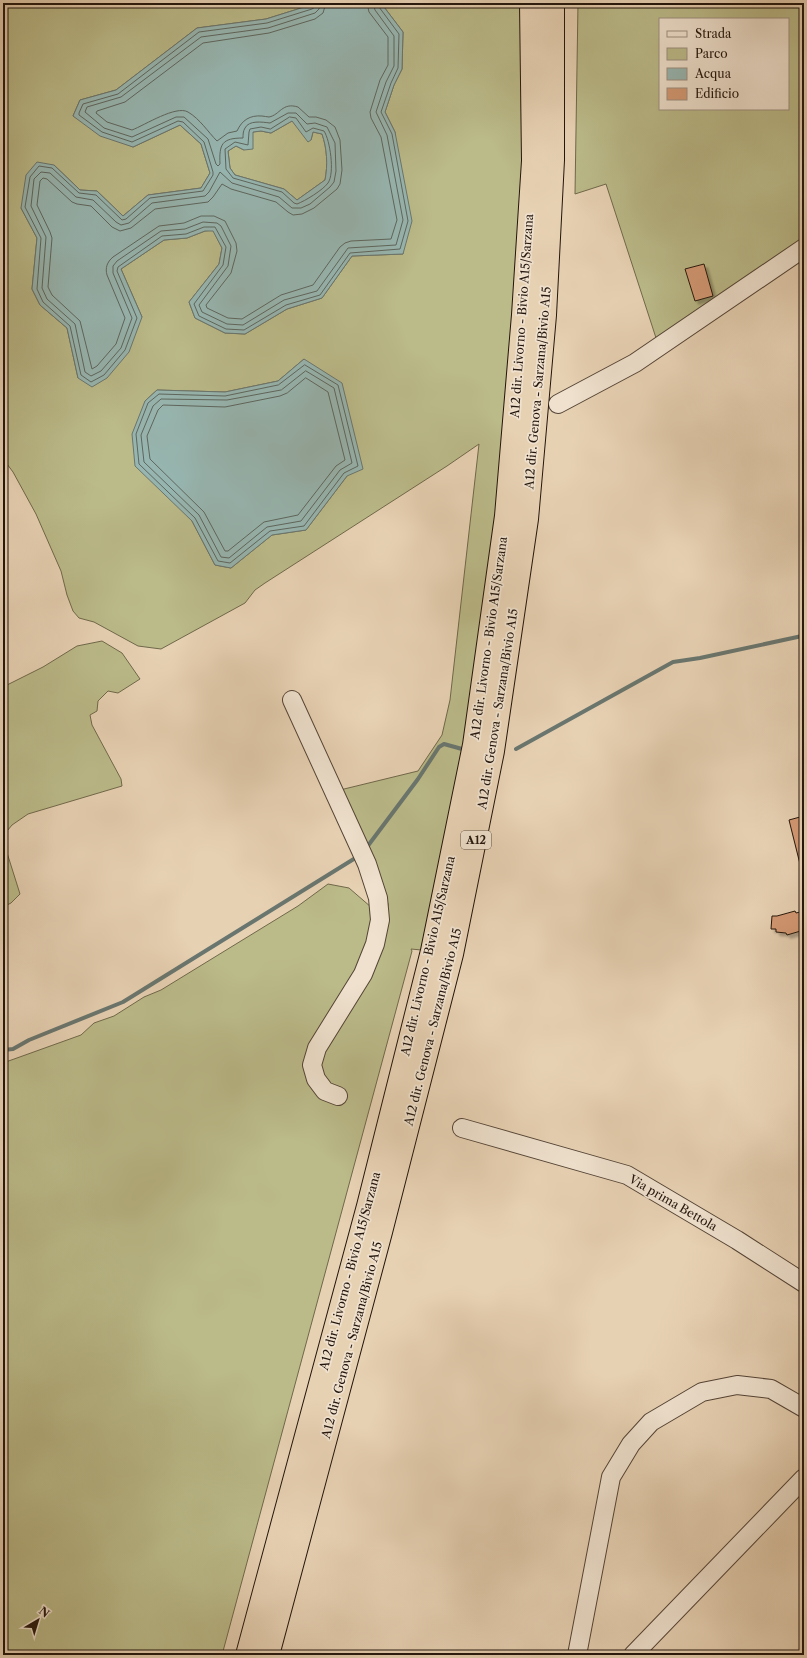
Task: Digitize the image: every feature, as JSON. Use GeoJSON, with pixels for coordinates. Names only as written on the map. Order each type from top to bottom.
{"type":"FeatureCollection","features":[{"type":"Feature","properties":{"kind":"highway","name":"A12 dir. Livorno - Bivio A15/Sarzana"},"geometry":{"type":"LineString","coordinates":[[247,1655],[368,1206],[430,959],[474,745],[506,516],[524,315],[533,161],[531,3]]}},
{"type":"Feature","properties":{"kind":"highway","name":"A12 dir. Genova - Sarzana/Bivio A15"},"geometry":{"type":"LineString","coordinates":[[268,1655],[381,1232],[452,954],[494,751],[527,519],[545,316],[553,160],[553,3]]}},
{"type":"Feature","properties":{"kind":"street"},"geometry":{"type":"LineString","coordinates":[[558,404],[635,363],[804,248]]}},
{"type":"Feature","properties":{"kind":"street"},"geometry":{"type":"LineString","coordinates":[[292,700],[367,864],[378,898],[380,920],[375,944],[363,974],[317,1048],[312,1065],[316,1079],[325,1091],[338,1096]]}},
{"type":"Feature","properties":{"kind":"street","name":"Via prima Bettola"},"geometry":{"type":"LineString","coordinates":[[462,1128],[627,1175],[737,1240],[804,1283]]}},
{"type":"Feature","properties":{"kind":"street"},"geometry":{"type":"LineString","coordinates":[[577,1655],[611,1477],[631,1444],[651,1422],[702,1392],[737,1384],[771,1389],[804,1408]]}},
{"type":"Feature","properties":{"kind":"street"},"geometry":{"type":"LineString","coordinates":[[633,1655],[804,1478]]}},
{"type":"Feature","properties":{"kind":"green space"},"geometry":{"type":"Polygon","coordinates":[[[3,3],[317,3],[266,19],[197,28],[116,90],[80,100],[73,116],[133,147],[180,125],[201,144],[210,173],[201,188],[148,195],[123,216],[97,191],[80,190],[54,165],[21,208],[37,238],[32,289],[40,305],[67,328],[78,378],[142,317],[121,269],[164,240],[187,238],[205,231],[213,230],[222,248],[219,264],[189,302],[195,318],[225,333],[245,334],[287,309],[322,298],[352,256],[403,254],[395,132],[385,112],[394,85],[402,69],[403,32],[381,3],[531,3],[506,516],[432,951],[411,949],[412,951],[222,1655],[3,1655],[3,1063],[81,1035],[94,1023],[114,1016],[144,997],[161,990],[298,906],[328,884],[349,888],[386,920],[388,904],[374,866],[340,790],[418,771],[442,735],[450,700],[479,444],[265,583],[255,590],[245,603],[161,649],[138,646],[94,622],[79,618],[73,611],[61,571],[36,514],[13,472],[7,464],[3,465],[3,3]],[[304,359],[278,381],[225,392],[157,390],[145,401],[192,521],[215,565],[231,568],[272,535],[306,530],[347,476],[304,359]]]}},
{"type":"Feature","properties":{"kind":"green space"},"geometry":{"type":"Polygon","coordinates":[[[578,3],[804,3],[804,239],[657,341],[606,184],[575,194],[578,3]]]}},
{"type":"Feature","properties":{"kind":"green space"},"geometry":{"type":"Polygon","coordinates":[[[292,121],[311,140],[313,132],[322,134],[326,157],[325,180],[297,200],[284,189],[235,175],[230,168],[228,151],[236,146],[244,150],[253,132],[261,131],[271,133],[292,121]]]}},
{"type":"Feature","properties":{"kind":"green space"},"geometry":{"type":"Polygon","coordinates":[[[102,641],[122,653],[140,679],[118,693],[108,691],[98,701],[97,711],[90,715],[92,725],[121,779],[122,786],[28,814],[12,825],[3,836],[3,687],[43,667],[77,646],[102,641]]]}},
{"type":"Feature","properties":{"kind":"green space"},"geometry":{"type":"Polygon","coordinates":[[[3,840],[20,894],[11,903],[3,907],[3,840]]]}},
{"type":"Feature","properties":{"kind":"water"},"geometry":{"type":"Polygon","coordinates":[[[317,3],[381,3],[403,32],[402,69],[394,85],[385,112],[395,132],[412,221],[403,254],[352,256],[322,298],[287,309],[245,334],[225,333],[195,318],[189,302],[219,264],[222,248],[213,231],[205,231],[187,238],[164,240],[121,269],[142,317],[129,352],[107,378],[92,387],[78,378],[67,328],[40,305],[32,289],[37,238],[21,208],[26,175],[37,162],[54,165],[80,190],[97,191],[123,216],[148,195],[201,188],[210,173],[201,144],[180,125],[133,147],[100,136],[73,116],[80,100],[116,90],[197,28],[266,19],[317,3]],[[292,121],[271,133],[261,131],[253,132],[253,149],[244,150],[236,146],[228,151],[230,168],[235,175],[284,189],[297,200],[325,180],[326,157],[322,134],[313,132],[311,140],[308,142],[292,121]]]}},
{"type":"Feature","properties":{"kind":"water"},"geometry":{"type":"Polygon","coordinates":[[[304,359],[342,383],[363,469],[347,476],[306,530],[272,535],[231,568],[215,565],[192,521],[135,466],[132,434],[145,401],[157,390],[225,392],[278,381],[304,359]]]}},
{"type":"Feature","properties":{"kind":"building"},"geometry":{"type":"Polygon","coordinates":[[[704,264],[713,296],[695,301],[685,269],[704,264]]]}},
{"type":"Feature","properties":{"kind":"building"},"geometry":{"type":"Polygon","coordinates":[[[800,817],[804,833],[804,863],[800,864],[789,820],[800,817]]]}},
{"type":"Feature","properties":{"kind":"building"},"geometry":{"type":"Polygon","coordinates":[[[795,911],[796,913],[804,911],[804,930],[787,935],[786,933],[776,932],[776,929],[771,929],[772,916],[795,911]]]}},
{"type":"Feature","properties":{"kind":"waterway"},"geometry":{"type":"LineString","coordinates":[[804,584],[802,593],[804,615]]}},
{"type":"Feature","properties":{"kind":"waterway"},"geometry":{"type":"LineString","coordinates":[[516,749],[673,662],[700,658],[802,636],[804,620]]}},
{"type":"Feature","properties":{"kind":"waterway"},"geometry":{"type":"LineString","coordinates":[[367,847],[418,779],[439,747],[444,744],[462,749]]}},
{"type":"Feature","properties":{"kind":"waterway"},"geometry":{"type":"LineString","coordinates":[[3,1050],[13,1049],[29,1040],[123,1002],[357,857]]}}]}
